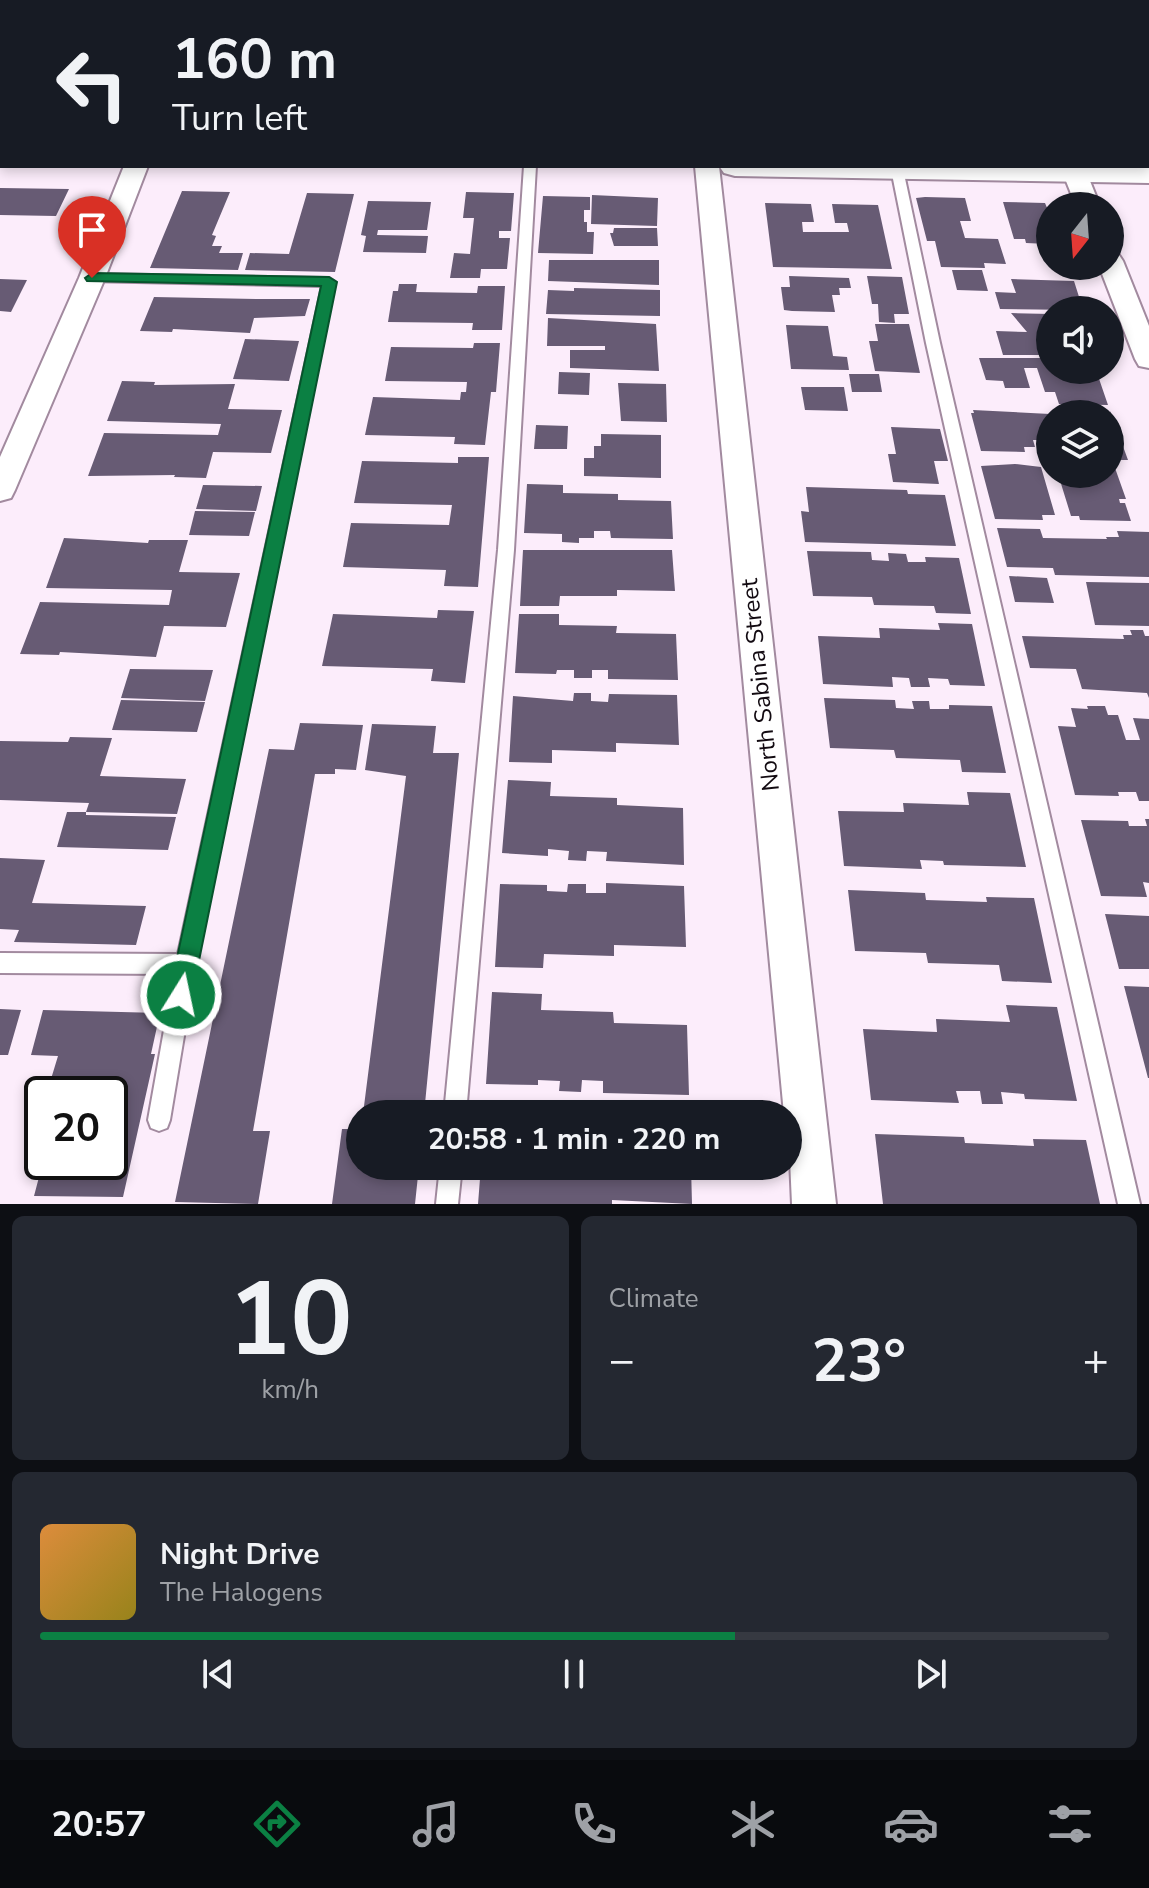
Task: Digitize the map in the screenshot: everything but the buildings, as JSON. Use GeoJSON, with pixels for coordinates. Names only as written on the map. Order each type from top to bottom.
{"type":"FeatureCollection","features":[{"type":"Feature","properties":{"kind":"street"},"geometry":{"type":"LineString","coordinates":[[0,490],[92,278],[135,168]]}},
{"type":"Feature","properties":{"kind":"street","name":"North Sabina Street"},"geometry":{"type":"LineString","coordinates":[[707,168],[814,1204]]}},
{"type":"Feature","properties":{"kind":"street"},"geometry":{"type":"LineString","coordinates":[[843,168],[1074,169],[1149,173]]}},
{"type":"Feature","properties":{"kind":"street"},"geometry":{"type":"LineString","coordinates":[[1074,169],[1083,192]]}},
{"type":"Feature","properties":{"kind":"street"},"geometry":{"type":"LineString","coordinates":[[1120,280],[1141,319],[1149,359]]}},
{"type":"Feature","properties":{"kind":"lane"},"geometry":{"type":"LineString","coordinates":[[456,1100],[506,550],[530,168]]}},
{"type":"Feature","properties":{"kind":"lane"},"geometry":{"type":"LineString","coordinates":[[897,169],[933,343],[1129,1204]]}},
{"type":"Feature","properties":{"kind":"lane"},"geometry":{"type":"LineString","coordinates":[[92,278],[329,282],[186,964],[159,1120]]}},
{"type":"Feature","properties":{"kind":"lane"},"geometry":{"type":"LineString","coordinates":[[0,963],[186,964]]}},
{"type":"Feature","properties":{"kind":"lane"},"geometry":{"type":"LineString","coordinates":[[447,1204],[450,1180]]}},
{"type":"Feature","properties":{"kind":"route"},"geometry":{"type":"LineString","coordinates":[[92,278],[329,282],[181,995]]}}]}
